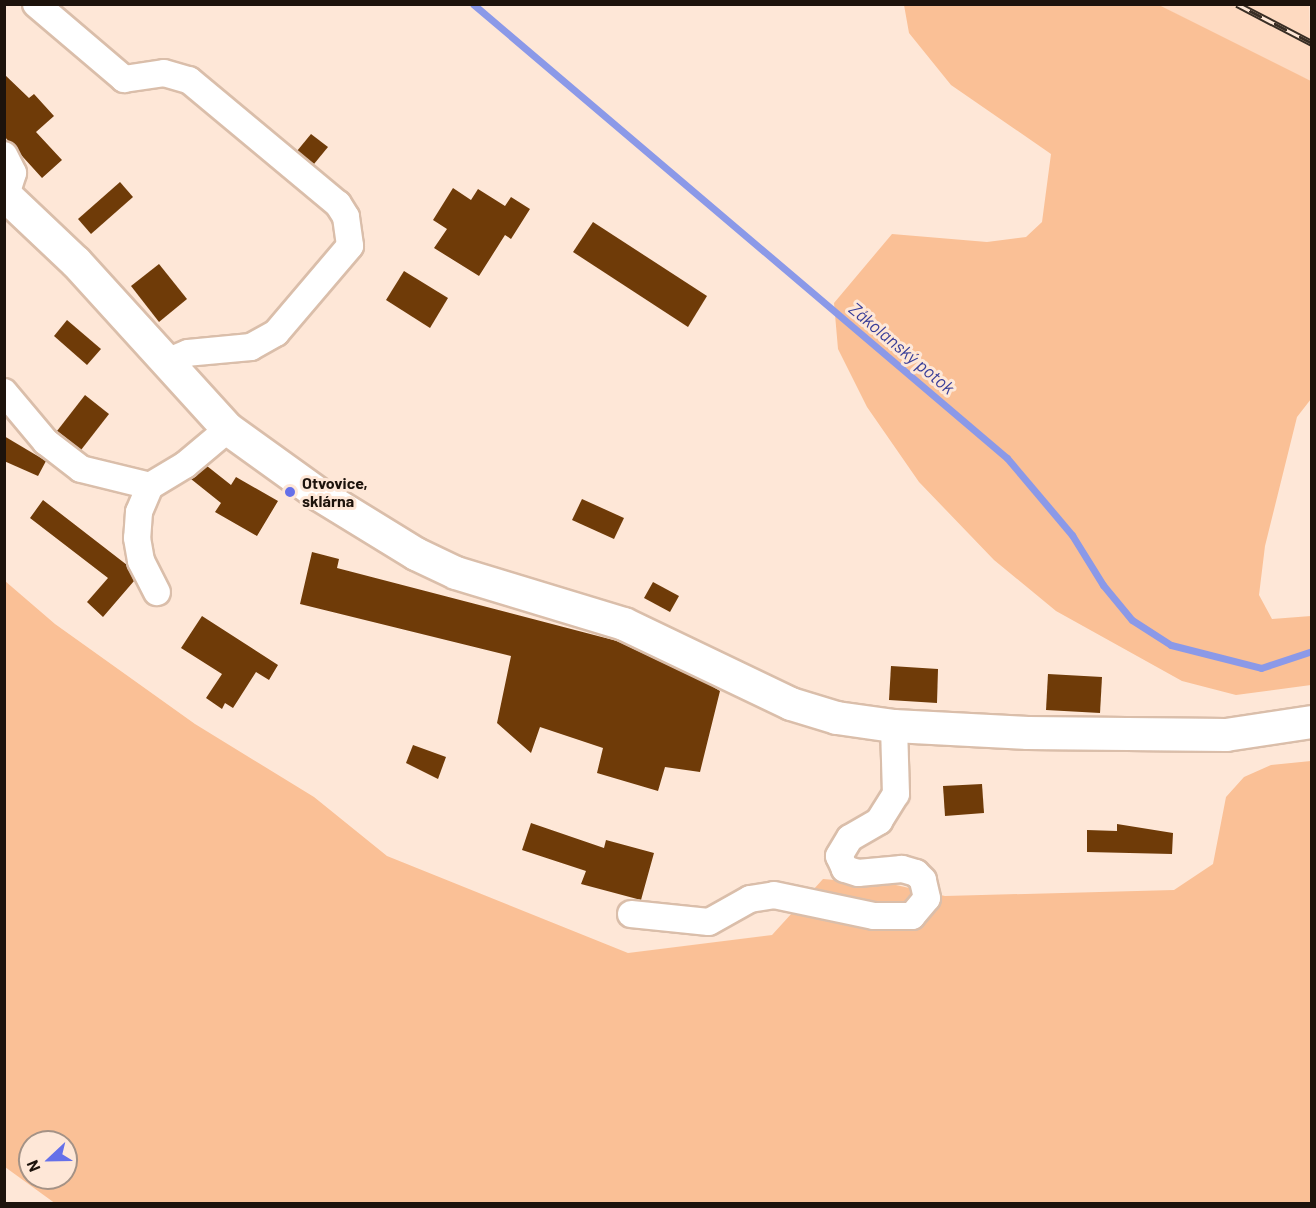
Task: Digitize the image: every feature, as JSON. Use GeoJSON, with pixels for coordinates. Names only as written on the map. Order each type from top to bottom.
{"type":"FeatureCollection","features":[{"type":"Feature","properties":{"kind":"main road"},"geometry":{"type":"LineString","coordinates":[[5,194],[76,262],[165,363],[228,429],[320,495],[416,554],[456,573],[624,624],[792,704],[837,718],[894,726],[1226,735],[1311,722]]}},
{"type":"Feature","properties":{"kind":"street"},"geometry":{"type":"LineString","coordinates":[[36,4],[124,79],[164,73],[189,80],[338,204],[346,217],[350,246],[276,333],[251,347],[188,353],[165,363]]}},
{"type":"Feature","properties":{"kind":"street"},"geometry":{"type":"LineString","coordinates":[[4,155],[13,173],[5,194]]}},
{"type":"Feature","properties":{"kind":"street"},"geometry":{"type":"LineString","coordinates":[[4,392],[46,442],[74,464],[150,486]]}},
{"type":"Feature","properties":{"kind":"street"},"geometry":{"type":"LineString","coordinates":[[157,592],[141,561],[137,538],[139,512],[150,486],[185,465],[228,429]]}},
{"type":"Feature","properties":{"kind":"street"},"geometry":{"type":"LineString","coordinates":[[631,914],[709,922],[750,899],[774,895],[874,916],[912,916],[927,898],[923,880],[916,873],[902,869],[858,873],[845,869],[839,855],[850,838],[879,820],[896,794],[894,726]]}},
{"type":"Feature","properties":{"kind":"shaded area"},"geometry":{"type":"Polygon","coordinates":[[[904,5],[1159,5],[1311,81],[1311,399],[1297,417],[1265,546],[1259,595],[1272,619],[1311,616],[1311,685],[1236,695],[1182,681],[1056,611],[994,560],[919,482],[867,407],[838,349],[834,303],[892,234],[987,242],[1026,237],[1042,222],[1051,154],[951,85],[909,33],[904,5]]]}},
{"type":"Feature","properties":{"kind":"shaded area"},"geometry":{"type":"Polygon","coordinates":[[[1159,5],[1309,5],[1311,81],[1263,59],[1159,5]]]}},
{"type":"Feature","properties":{"kind":"shaded area"},"geometry":{"type":"Polygon","coordinates":[[[5,581],[55,624],[195,724],[314,797],[387,856],[628,953],[772,935],[823,879],[896,885],[945,896],[1174,890],[1213,864],[1226,797],[1244,777],[1271,765],[1311,761],[1311,1203],[56,1204],[37,1190],[78,1190],[78,1130],[18,1130],[18,1176],[5,1167],[5,581]]]}},
{"type":"Feature","properties":{"kind":"building"},"geometry":{"type":"Polygon","coordinates":[[[4,74],[29,98],[34,94],[54,116],[36,132],[62,160],[42,178],[4,136],[4,74]]]}},
{"type":"Feature","properties":{"kind":"building"},"geometry":{"type":"Polygon","coordinates":[[[311,134],[328,147],[314,164],[297,151],[311,134]]]}},
{"type":"Feature","properties":{"kind":"building"},"geometry":{"type":"Polygon","coordinates":[[[120,182],[133,197],[91,234],[78,219],[120,182]]]}},
{"type":"Feature","properties":{"kind":"building"},"geometry":{"type":"Polygon","coordinates":[[[453,188],[471,200],[478,189],[505,206],[511,197],[530,209],[511,239],[505,235],[479,276],[434,248],[447,229],[433,220],[453,188]]]}},
{"type":"Feature","properties":{"kind":"building"},"geometry":{"type":"Polygon","coordinates":[[[593,222],[707,296],[688,327],[573,252],[593,222]]]}},
{"type":"Feature","properties":{"kind":"building"},"geometry":{"type":"Polygon","coordinates":[[[159,264],[187,299],[159,322],[131,286],[159,264]]]}},
{"type":"Feature","properties":{"kind":"building"},"geometry":{"type":"Polygon","coordinates":[[[404,271],[448,298],[430,328],[386,300],[404,271]]]}},
{"type":"Feature","properties":{"kind":"building"},"geometry":{"type":"Polygon","coordinates":[[[67,320],[101,349],[87,365],[54,336],[67,320]]]}},
{"type":"Feature","properties":{"kind":"building"},"geometry":{"type":"Polygon","coordinates":[[[85,395],[109,414],[81,450],[57,431],[85,395]]]}},
{"type":"Feature","properties":{"kind":"building"},"geometry":{"type":"Polygon","coordinates":[[[4,436],[46,461],[38,476],[4,461],[4,436]]]}},
{"type":"Feature","properties":{"kind":"building"},"geometry":{"type":"Polygon","coordinates":[[[207,466],[231,485],[236,477],[278,501],[257,536],[215,512],[221,503],[191,479],[207,466]]]}},
{"type":"Feature","properties":{"kind":"building"},"geometry":{"type":"Polygon","coordinates":[[[582,499],[624,518],[614,539],[572,520],[582,499]]]}},
{"type":"Feature","properties":{"kind":"building"},"geometry":{"type":"Polygon","coordinates":[[[43,500],[127,565],[134,581],[103,617],[87,602],[108,578],[30,518],[43,500]]]}},
{"type":"Feature","properties":{"kind":"building"},"geometry":{"type":"Polygon","coordinates":[[[312,552],[339,559],[337,568],[617,641],[710,685],[720,691],[700,772],[665,767],[658,791],[597,773],[603,748],[540,727],[531,753],[497,723],[511,656],[300,604],[312,552]]]}},
{"type":"Feature","properties":{"kind":"building"},"geometry":{"type":"Polygon","coordinates":[[[653,582],[679,596],[670,612],[644,598],[653,582]]]}},
{"type":"Feature","properties":{"kind":"building"},"geometry":{"type":"Polygon","coordinates":[[[202,616],[278,665],[269,680],[256,672],[233,708],[225,703],[222,709],[206,698],[222,674],[181,648],[202,616]]]}},
{"type":"Feature","properties":{"kind":"building"},"geometry":{"type":"Polygon","coordinates":[[[891,666],[938,669],[937,703],[889,700],[891,666]]]}},
{"type":"Feature","properties":{"kind":"building"},"geometry":{"type":"Polygon","coordinates":[[[1048,674],[1102,677],[1100,713],[1046,710],[1048,674]]]}},
{"type":"Feature","properties":{"kind":"building"},"geometry":{"type":"Polygon","coordinates":[[[413,745],[446,757],[438,779],[406,763],[413,745]]]}},
{"type":"Feature","properties":{"kind":"building"},"geometry":{"type":"Polygon","coordinates":[[[982,784],[984,813],[945,816],[943,786],[982,784]]]}},
{"type":"Feature","properties":{"kind":"building"},"geometry":{"type":"Polygon","coordinates":[[[531,823],[604,848],[606,840],[654,853],[641,900],[581,884],[586,871],[522,850],[531,823]]]}},
{"type":"Feature","properties":{"kind":"building"},"geometry":{"type":"Polygon","coordinates":[[[1117,824],[1173,833],[1172,854],[1087,852],[1087,830],[1117,831],[1117,824]]]}},
{"type":"Feature","properties":{"kind":"waterway","name":"Zákolanský potok"},"geometry":{"type":"LineString","coordinates":[[473,4],[1007,458],[1072,535],[1103,585],[1132,620],[1171,645],[1261,668],[1312,651]]}},
{"type":"Feature","properties":{"kind":"railway"},"geometry":{"type":"LineString","coordinates":[[1237,4],[1312,43]]}},
{"type":"Feature","properties":{"kind":"place","name":"Otvovice, sklárna"},"geometry":{"type":"Point","coordinates":[290,492]}}]}
